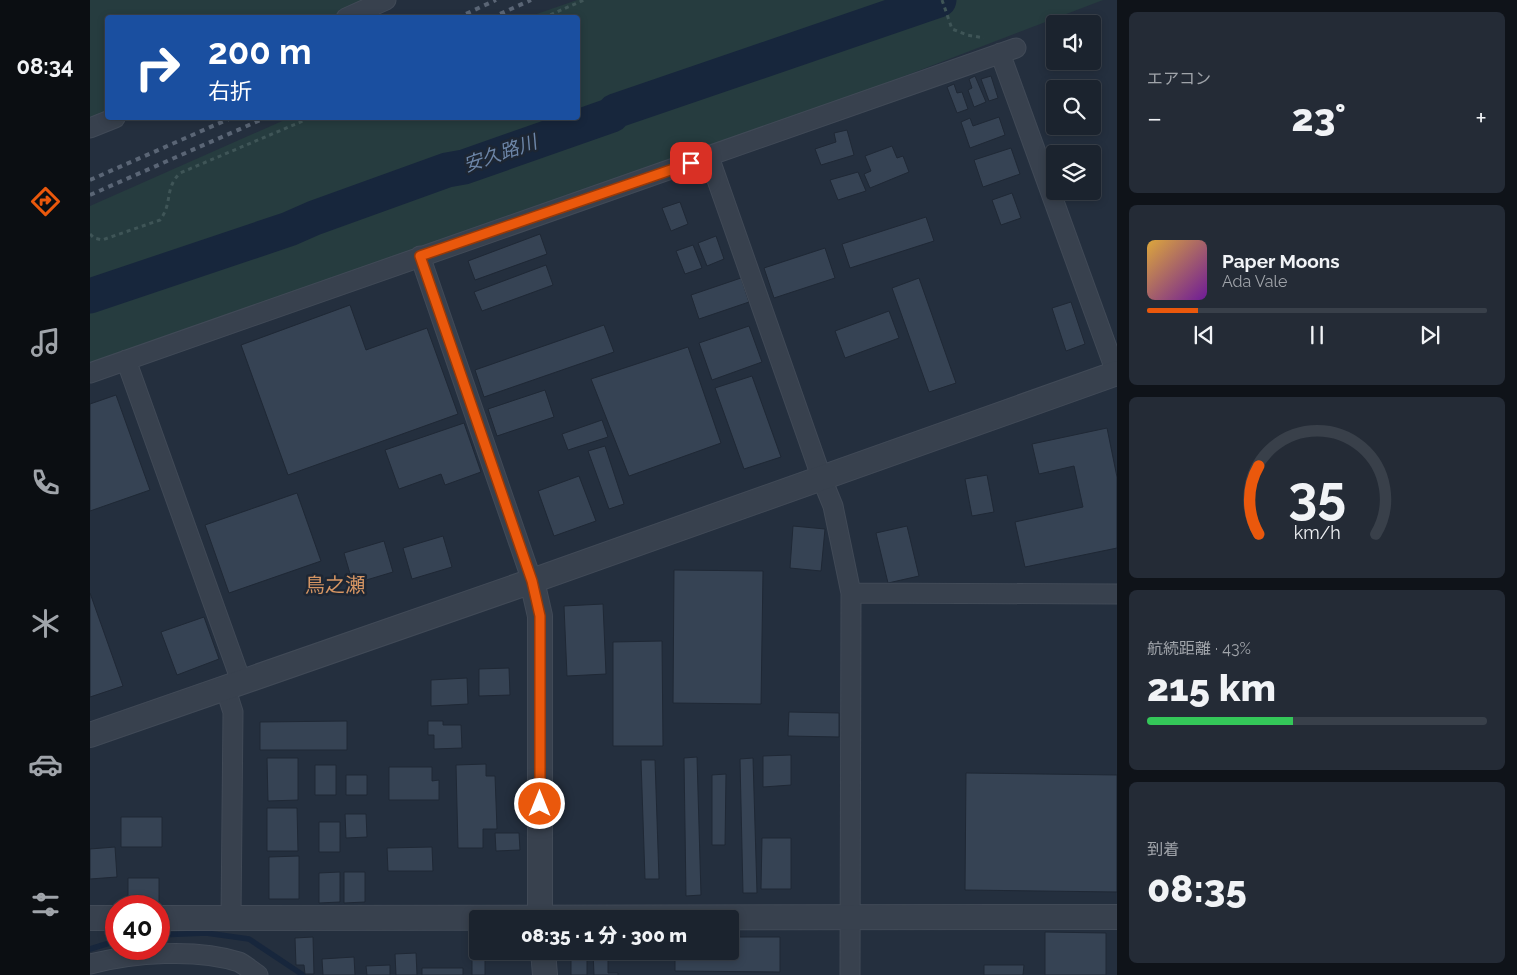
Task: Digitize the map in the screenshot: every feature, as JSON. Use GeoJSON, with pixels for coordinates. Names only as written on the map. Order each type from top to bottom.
{"type":"FeatureCollection","features":[{"type":"Feature","properties":{"kind":"street"},"geometry":{"type":"LineString","coordinates":[[353,15],[386,0]]}},
{"type":"Feature","properties":{"kind":"street"},"geometry":{"type":"LineString","coordinates":[[90,373],[420,256],[709,157],[1008,50],[1117,374],[90,735]]}},
{"type":"Feature","properties":{"kind":"street"},"geometry":{"type":"LineString","coordinates":[[90,128],[110,120]]}},
{"type":"Feature","properties":{"kind":"street"},"geometry":{"type":"LineString","coordinates":[[709,157],[833,506],[851,593],[850,975]]}},
{"type":"Feature","properties":{"kind":"street"},"geometry":{"type":"LineString","coordinates":[[420,256],[532,581],[540,616],[540,910]]}},
{"type":"Feature","properties":{"kind":"street"},"geometry":{"type":"LineString","coordinates":[[126,360],[233,684],[231,918]]}},
{"type":"Feature","properties":{"kind":"street"},"geometry":{"type":"LineString","coordinates":[[851,593],[1117,594]]}},
{"type":"Feature","properties":{"kind":"street"},"geometry":{"type":"LineString","coordinates":[[90,918],[105,918]]}},
{"type":"Feature","properties":{"kind":"street"},"geometry":{"type":"LineString","coordinates":[[170,918],[469,918]]}},
{"type":"Feature","properties":{"kind":"street"},"geometry":{"type":"LineString","coordinates":[[739,919],[1117,918]]}},
{"type":"Feature","properties":{"kind":"street"},"geometry":{"type":"LineString","coordinates":[[90,964],[147,954],[203,955],[240,963],[258,975]]}},
{"type":"Feature","properties":{"kind":"street"},"geometry":{"type":"LineString","coordinates":[[544,960],[545,975]]}},
{"type":"Feature","properties":{"kind":"path"},"geometry":{"type":"LineString","coordinates":[[550,15],[584,0]]}},
{"type":"Feature","properties":{"kind":"path"},"geometry":{"type":"LineString","coordinates":[[942,0],[952,29]]}},
{"type":"Feature","properties":{"kind":"path"},"geometry":{"type":"LineString","coordinates":[[90,234],[94,238],[102,240],[160,220],[166,213],[172,181],[180,173],[305,120]]}},
{"type":"Feature","properties":{"kind":"green space"},"geometry":{"type":"Polygon","coordinates":[[[90,0],[386,0],[351,15],[105,15],[105,120],[90,129],[90,0]]]}},
{"type":"Feature","properties":{"kind":"green space"},"geometry":{"type":"Polygon","coordinates":[[[577,0],[1103,0],[1064,15],[1046,15],[1046,22],[678,163],[90,374],[90,206],[284,120],[580,120],[580,15],[534,15],[577,0]]]}},
{"type":"Feature","properties":{"kind":"building"},"geometry":{"type":"Polygon","coordinates":[[[975,76],[986,102],[974,107],[968,90],[972,88],[969,79],[975,76]]]}},
{"type":"Feature","properties":{"kind":"building"},"geometry":{"type":"Polygon","coordinates":[[[991,76],[998,98],[989,101],[981,79],[991,76]]]}},
{"type":"Feature","properties":{"kind":"building"},"geometry":{"type":"Polygon","coordinates":[[[954,84],[957,93],[962,92],[968,109],[957,113],[947,87],[954,84]]]}},
{"type":"Feature","properties":{"kind":"building"},"geometry":{"type":"Polygon","coordinates":[[[999,117],[1005,135],[970,148],[961,122],[970,118],[973,126],[999,117]]]}},
{"type":"Feature","properties":{"kind":"building"},"geometry":{"type":"Polygon","coordinates":[[[847,130],[854,155],[821,165],[815,149],[836,142],[834,133],[847,130]]]}},
{"type":"Feature","properties":{"kind":"building"},"geometry":{"type":"Polygon","coordinates":[[[892,146],[897,158],[903,156],[909,172],[870,188],[864,174],[871,171],[865,156],[892,146]]]}},
{"type":"Feature","properties":{"kind":"building"},"geometry":{"type":"Polygon","coordinates":[[[1011,148],[1020,174],[983,187],[974,160],[1011,148]]]}},
{"type":"Feature","properties":{"kind":"building"},"geometry":{"type":"Polygon","coordinates":[[[858,172],[866,191],[838,200],[830,180],[858,172]]]}},
{"type":"Feature","properties":{"kind":"building"},"geometry":{"type":"Polygon","coordinates":[[[1012,193],[1021,218],[1001,225],[992,200],[1012,193]]]}},
{"type":"Feature","properties":{"kind":"building"},"geometry":{"type":"Polygon","coordinates":[[[680,202],[688,224],[671,231],[662,208],[680,202]]]}},
{"type":"Feature","properties":{"kind":"building"},"geometry":{"type":"Polygon","coordinates":[[[926,217],[934,241],[850,268],[842,244],[926,217]]]}},
{"type":"Feature","properties":{"kind":"building"},"geometry":{"type":"Polygon","coordinates":[[[540,234],[547,254],[475,280],[468,261],[540,234]]]}},
{"type":"Feature","properties":{"kind":"building"},"geometry":{"type":"Polygon","coordinates":[[[716,236],[724,259],[707,266],[698,243],[716,236]]]}},
{"type":"Feature","properties":{"kind":"building"},"geometry":{"type":"Polygon","coordinates":[[[693,245],[702,268],[685,274],[676,251],[693,245]]]}},
{"type":"Feature","properties":{"kind":"building"},"geometry":{"type":"Polygon","coordinates":[[[825,248],[835,278],[774,298],[764,268],[825,248]]]}},
{"type":"Feature","properties":{"kind":"building"},"geometry":{"type":"Polygon","coordinates":[[[546,265],[553,285],[482,311],[474,292],[546,265]]]}},
{"type":"Feature","properties":{"kind":"building"},"geometry":{"type":"Polygon","coordinates":[[[741,278],[749,302],[699,319],[691,295],[741,278]]]}},
{"type":"Feature","properties":{"kind":"building"},"geometry":{"type":"Polygon","coordinates":[[[919,278],[956,383],[929,392],[892,288],[919,278]]]}},
{"type":"Feature","properties":{"kind":"building"},"geometry":{"type":"Polygon","coordinates":[[[1071,302],[1085,344],[1066,351],[1052,308],[1071,302]]]}},
{"type":"Feature","properties":{"kind":"building"},"geometry":{"type":"Polygon","coordinates":[[[350,305],[366,350],[427,328],[458,414],[288,475],[241,345],[350,305]]]}},
{"type":"Feature","properties":{"kind":"building"},"geometry":{"type":"Polygon","coordinates":[[[889,311],[899,338],[845,358],[835,331],[889,311]]]}},
{"type":"Feature","properties":{"kind":"building"},"geometry":{"type":"Polygon","coordinates":[[[604,325],[614,352],[484,397],[475,370],[604,325]]]}},
{"type":"Feature","properties":{"kind":"building"},"geometry":{"type":"Polygon","coordinates":[[[749,326],[762,362],[712,380],[699,343],[749,326]]]}},
{"type":"Feature","properties":{"kind":"building"},"geometry":{"type":"Polygon","coordinates":[[[688,347],[721,443],[629,476],[591,379],[688,347]]]}},
{"type":"Feature","properties":{"kind":"building"},"geometry":{"type":"Polygon","coordinates":[[[752,376],[781,457],[744,469],[715,388],[752,376]]]}},
{"type":"Feature","properties":{"kind":"building"},"geometry":{"type":"Polygon","coordinates":[[[545,390],[554,417],[497,436],[488,409],[545,390]]]}},
{"type":"Feature","properties":{"kind":"building"},"geometry":{"type":"Polygon","coordinates":[[[116,395],[150,490],[90,511],[90,404],[116,395]]]}},
{"type":"Feature","properties":{"kind":"building"},"geometry":{"type":"Polygon","coordinates":[[[602,420],[608,437],[568,450],[562,434],[602,420]]]}},
{"type":"Feature","properties":{"kind":"building"},"geometry":{"type":"Polygon","coordinates":[[[464,423],[481,472],[445,485],[441,474],[399,489],[385,450],[464,423]]]}},
{"type":"Feature","properties":{"kind":"building"},"geometry":{"type":"Polygon","coordinates":[[[1107,428],[1117,477],[1117,548],[1025,567],[1015,522],[1083,507],[1074,466],[1039,474],[1032,444],[1107,428]]]}},
{"type":"Feature","properties":{"kind":"building"},"geometry":{"type":"Polygon","coordinates":[[[605,446],[624,504],[609,509],[588,451],[605,446]]]}},
{"type":"Feature","properties":{"kind":"building"},"geometry":{"type":"Polygon","coordinates":[[[987,475],[994,512],[972,516],[965,479],[987,475]]]}},
{"type":"Feature","properties":{"kind":"building"},"geometry":{"type":"Polygon","coordinates":[[[579,476],[596,521],[554,536],[538,491],[579,476]]]}},
{"type":"Feature","properties":{"kind":"building"},"geometry":{"type":"Polygon","coordinates":[[[297,493],[321,561],[229,593],[205,525],[297,493]]]}},
{"type":"Feature","properties":{"kind":"building"},"geometry":{"type":"Polygon","coordinates":[[[793,526],[825,529],[821,571],[790,568],[793,526]]]}},
{"type":"Feature","properties":{"kind":"building"},"geometry":{"type":"Polygon","coordinates":[[[907,526],[919,576],[888,583],[876,533],[907,526]]]}},
{"type":"Feature","properties":{"kind":"building"},"geometry":{"type":"Polygon","coordinates":[[[443,536],[452,567],[412,579],[403,548],[443,536]]]}},
{"type":"Feature","properties":{"kind":"building"},"geometry":{"type":"Polygon","coordinates":[[[384,541],[393,572],[353,584],[344,553],[384,541]]]}},
{"type":"Feature","properties":{"kind":"building"},"geometry":{"type":"Polygon","coordinates":[[[674,570],[763,571],[761,704],[673,703],[674,570]]]}},
{"type":"Feature","properties":{"kind":"building"},"geometry":{"type":"Polygon","coordinates":[[[90,593],[123,686],[90,697],[90,593]]]}},
{"type":"Feature","properties":{"kind":"building"},"geometry":{"type":"Polygon","coordinates":[[[603,604],[606,674],[567,676],[564,606],[603,604]]]}},
{"type":"Feature","properties":{"kind":"building"},"geometry":{"type":"Polygon","coordinates":[[[204,617],[219,659],[177,675],[161,632],[204,617]]]}},
{"type":"Feature","properties":{"kind":"building"},"geometry":{"type":"Polygon","coordinates":[[[662,641],[663,746],[613,746],[613,642],[662,641]]]}},
{"type":"Feature","properties":{"kind":"building"},"geometry":{"type":"Polygon","coordinates":[[[509,668],[510,695],[479,696],[479,669],[509,668]]]}},
{"type":"Feature","properties":{"kind":"building"},"geometry":{"type":"Polygon","coordinates":[[[467,678],[468,704],[431,706],[431,680],[467,678]]]}},
{"type":"Feature","properties":{"kind":"building"},"geometry":{"type":"Polygon","coordinates":[[[789,712],[839,713],[839,737],[788,736],[789,712]]]}},
{"type":"Feature","properties":{"kind":"building"},"geometry":{"type":"Polygon","coordinates":[[[347,721],[347,750],[260,750],[260,722],[347,721]]]}},
{"type":"Feature","properties":{"kind":"building"},"geometry":{"type":"Polygon","coordinates":[[[428,721],[443,721],[443,725],[461,725],[462,748],[434,749],[434,735],[428,735],[428,721]]]}},
{"type":"Feature","properties":{"kind":"building"},"geometry":{"type":"Polygon","coordinates":[[[791,755],[791,785],[763,787],[763,756],[791,755]]]}},
{"type":"Feature","properties":{"kind":"building"},"geometry":{"type":"Polygon","coordinates":[[[697,757],[701,895],[686,896],[684,758],[697,757]]]}},
{"type":"Feature","properties":{"kind":"building"},"geometry":{"type":"Polygon","coordinates":[[[267,758],[298,758],[298,800],[268,801],[267,758]]]}},
{"type":"Feature","properties":{"kind":"building"},"geometry":{"type":"Polygon","coordinates":[[[753,758],[757,893],[743,893],[740,759],[753,758]]]}},
{"type":"Feature","properties":{"kind":"building"},"geometry":{"type":"Polygon","coordinates":[[[641,760],[655,760],[659,879],[645,879],[641,760]]]}},
{"type":"Feature","properties":{"kind":"building"},"geometry":{"type":"Polygon","coordinates":[[[486,764],[486,776],[495,776],[497,829],[483,829],[483,848],[458,848],[456,765],[486,764]]]}},
{"type":"Feature","properties":{"kind":"building"},"geometry":{"type":"Polygon","coordinates":[[[315,765],[336,765],[336,795],[315,795],[315,765]]]}},
{"type":"Feature","properties":{"kind":"building"},"geometry":{"type":"Polygon","coordinates":[[[389,767],[432,767],[432,781],[439,780],[439,800],[389,800],[389,767]]]}},
{"type":"Feature","properties":{"kind":"building"},"geometry":{"type":"Polygon","coordinates":[[[966,773],[1117,775],[1117,892],[965,890],[966,773]]]}},
{"type":"Feature","properties":{"kind":"building"},"geometry":{"type":"Polygon","coordinates":[[[726,774],[725,845],[712,845],[712,775],[726,774]]]}},
{"type":"Feature","properties":{"kind":"building"},"geometry":{"type":"Polygon","coordinates":[[[346,775],[367,775],[367,795],[346,795],[346,775]]]}},
{"type":"Feature","properties":{"kind":"building"},"geometry":{"type":"Polygon","coordinates":[[[267,808],[297,808],[298,851],[267,851],[267,808]]]}},
{"type":"Feature","properties":{"kind":"building"},"geometry":{"type":"Polygon","coordinates":[[[345,814],[366,814],[367,837],[346,838],[345,814]]]}},
{"type":"Feature","properties":{"kind":"building"},"geometry":{"type":"Polygon","coordinates":[[[121,817],[162,817],[162,847],[121,847],[121,817]]]}},
{"type":"Feature","properties":{"kind":"building"},"geometry":{"type":"Polygon","coordinates":[[[319,822],[340,822],[340,852],[319,852],[319,822]]]}},
{"type":"Feature","properties":{"kind":"building"},"geometry":{"type":"Polygon","coordinates":[[[495,833],[519,833],[520,850],[496,851],[495,833]]]}},
{"type":"Feature","properties":{"kind":"building"},"geometry":{"type":"Polygon","coordinates":[[[762,838],[791,838],[791,889],[761,889],[762,838]]]}},
{"type":"Feature","properties":{"kind":"building"},"geometry":{"type":"Polygon","coordinates":[[[115,847],[117,877],[90,879],[90,849],[115,847]]]}},
{"type":"Feature","properties":{"kind":"building"},"geometry":{"type":"Polygon","coordinates":[[[432,847],[433,871],[388,871],[387,848],[432,847]]]}},
{"type":"Feature","properties":{"kind":"building"},"geometry":{"type":"Polygon","coordinates":[[[299,856],[299,899],[269,899],[269,857],[299,856]]]}},
{"type":"Feature","properties":{"kind":"building"},"geometry":{"type":"Polygon","coordinates":[[[340,872],[340,902],[319,903],[319,873],[340,872]]]}},
{"type":"Feature","properties":{"kind":"building"},"geometry":{"type":"Polygon","coordinates":[[[344,872],[365,872],[365,902],[344,903],[344,872]]]}},
{"type":"Feature","properties":{"kind":"building"},"geometry":{"type":"Polygon","coordinates":[[[128,878],[159,878],[159,895],[128,895],[128,878]]]}},
{"type":"Feature","properties":{"kind":"building"},"geometry":{"type":"Polygon","coordinates":[[[1045,932],[1106,933],[1106,975],[1045,975],[1045,932]]]}},
{"type":"Feature","properties":{"kind":"building"},"geometry":{"type":"Polygon","coordinates":[[[313,937],[314,974],[305,974],[304,965],[296,965],[295,938],[313,937]]]}},
{"type":"Feature","properties":{"kind":"building"},"geometry":{"type":"Polygon","coordinates":[[[739,937],[780,937],[780,972],[675,971],[675,960],[739,960],[739,937]]]}},
{"type":"Feature","properties":{"kind":"building"},"geometry":{"type":"Polygon","coordinates":[[[416,953],[417,975],[396,975],[395,954],[416,953]]]}},
{"type":"Feature","properties":{"kind":"building"},"geometry":{"type":"Polygon","coordinates":[[[354,957],[355,975],[323,975],[322,959],[354,957]]]}},
{"type":"Feature","properties":{"kind":"building"},"geometry":{"type":"Polygon","coordinates":[[[472,960],[485,960],[485,975],[472,975],[472,960]]]}},
{"type":"Feature","properties":{"kind":"building"},"geometry":{"type":"Polygon","coordinates":[[[571,960],[587,960],[587,975],[571,975],[571,960]]]}},
{"type":"Feature","properties":{"kind":"building"},"geometry":{"type":"Polygon","coordinates":[[[593,960],[608,960],[608,973],[618,973],[618,975],[594,975],[593,960]]]}},
{"type":"Feature","properties":{"kind":"building"},"geometry":{"type":"Polygon","coordinates":[[[390,965],[390,975],[367,975],[366,966],[390,965]]]}},
{"type":"Feature","properties":{"kind":"building"},"geometry":{"type":"Polygon","coordinates":[[[984,965],[1024,965],[1023,975],[984,975],[984,965]]]}},
{"type":"Feature","properties":{"kind":"building"},"geometry":{"type":"Polygon","coordinates":[[[422,968],[463,968],[463,975],[422,975],[422,968]]]}},
{"type":"Feature","properties":{"kind":"waterway","name":"安久路川"},"geometry":{"type":"LineString","coordinates":[[90,296],[289,229],[314,218],[447,170],[464,167],[612,115],[615,111],[939,0]]}},
{"type":"Feature","properties":{"kind":"waterway"},"geometry":{"type":"LineString","coordinates":[[170,935],[206,933],[249,939],[303,975]]}},
{"type":"Feature","properties":{"kind":"waterway"},"geometry":{"type":"LineString","coordinates":[[90,949],[105,944]]}},
{"type":"Feature","properties":{"kind":"railway"},"geometry":{"type":"LineString","coordinates":[[464,15],[496,0]]}},
{"type":"Feature","properties":{"kind":"railway"},"geometry":{"type":"LineString","coordinates":[[498,15],[531,0]]}},
{"type":"Feature","properties":{"kind":"railway"},"geometry":{"type":"LineString","coordinates":[[90,180],[226,120]]}},
{"type":"Feature","properties":{"kind":"railway"},"geometry":{"type":"LineString","coordinates":[[90,195],[260,120]]}},
{"type":"Feature","properties":{"kind":"district","name":"鳥之瀬"},"geometry":{"type":"Point","coordinates":[335,585]}},
{"type":"Feature","properties":{"kind":"route"},"geometry":{"type":"LineString","coordinates":[[540,804],[540,616],[532,581],[420,256],[691,163]]}}]}
